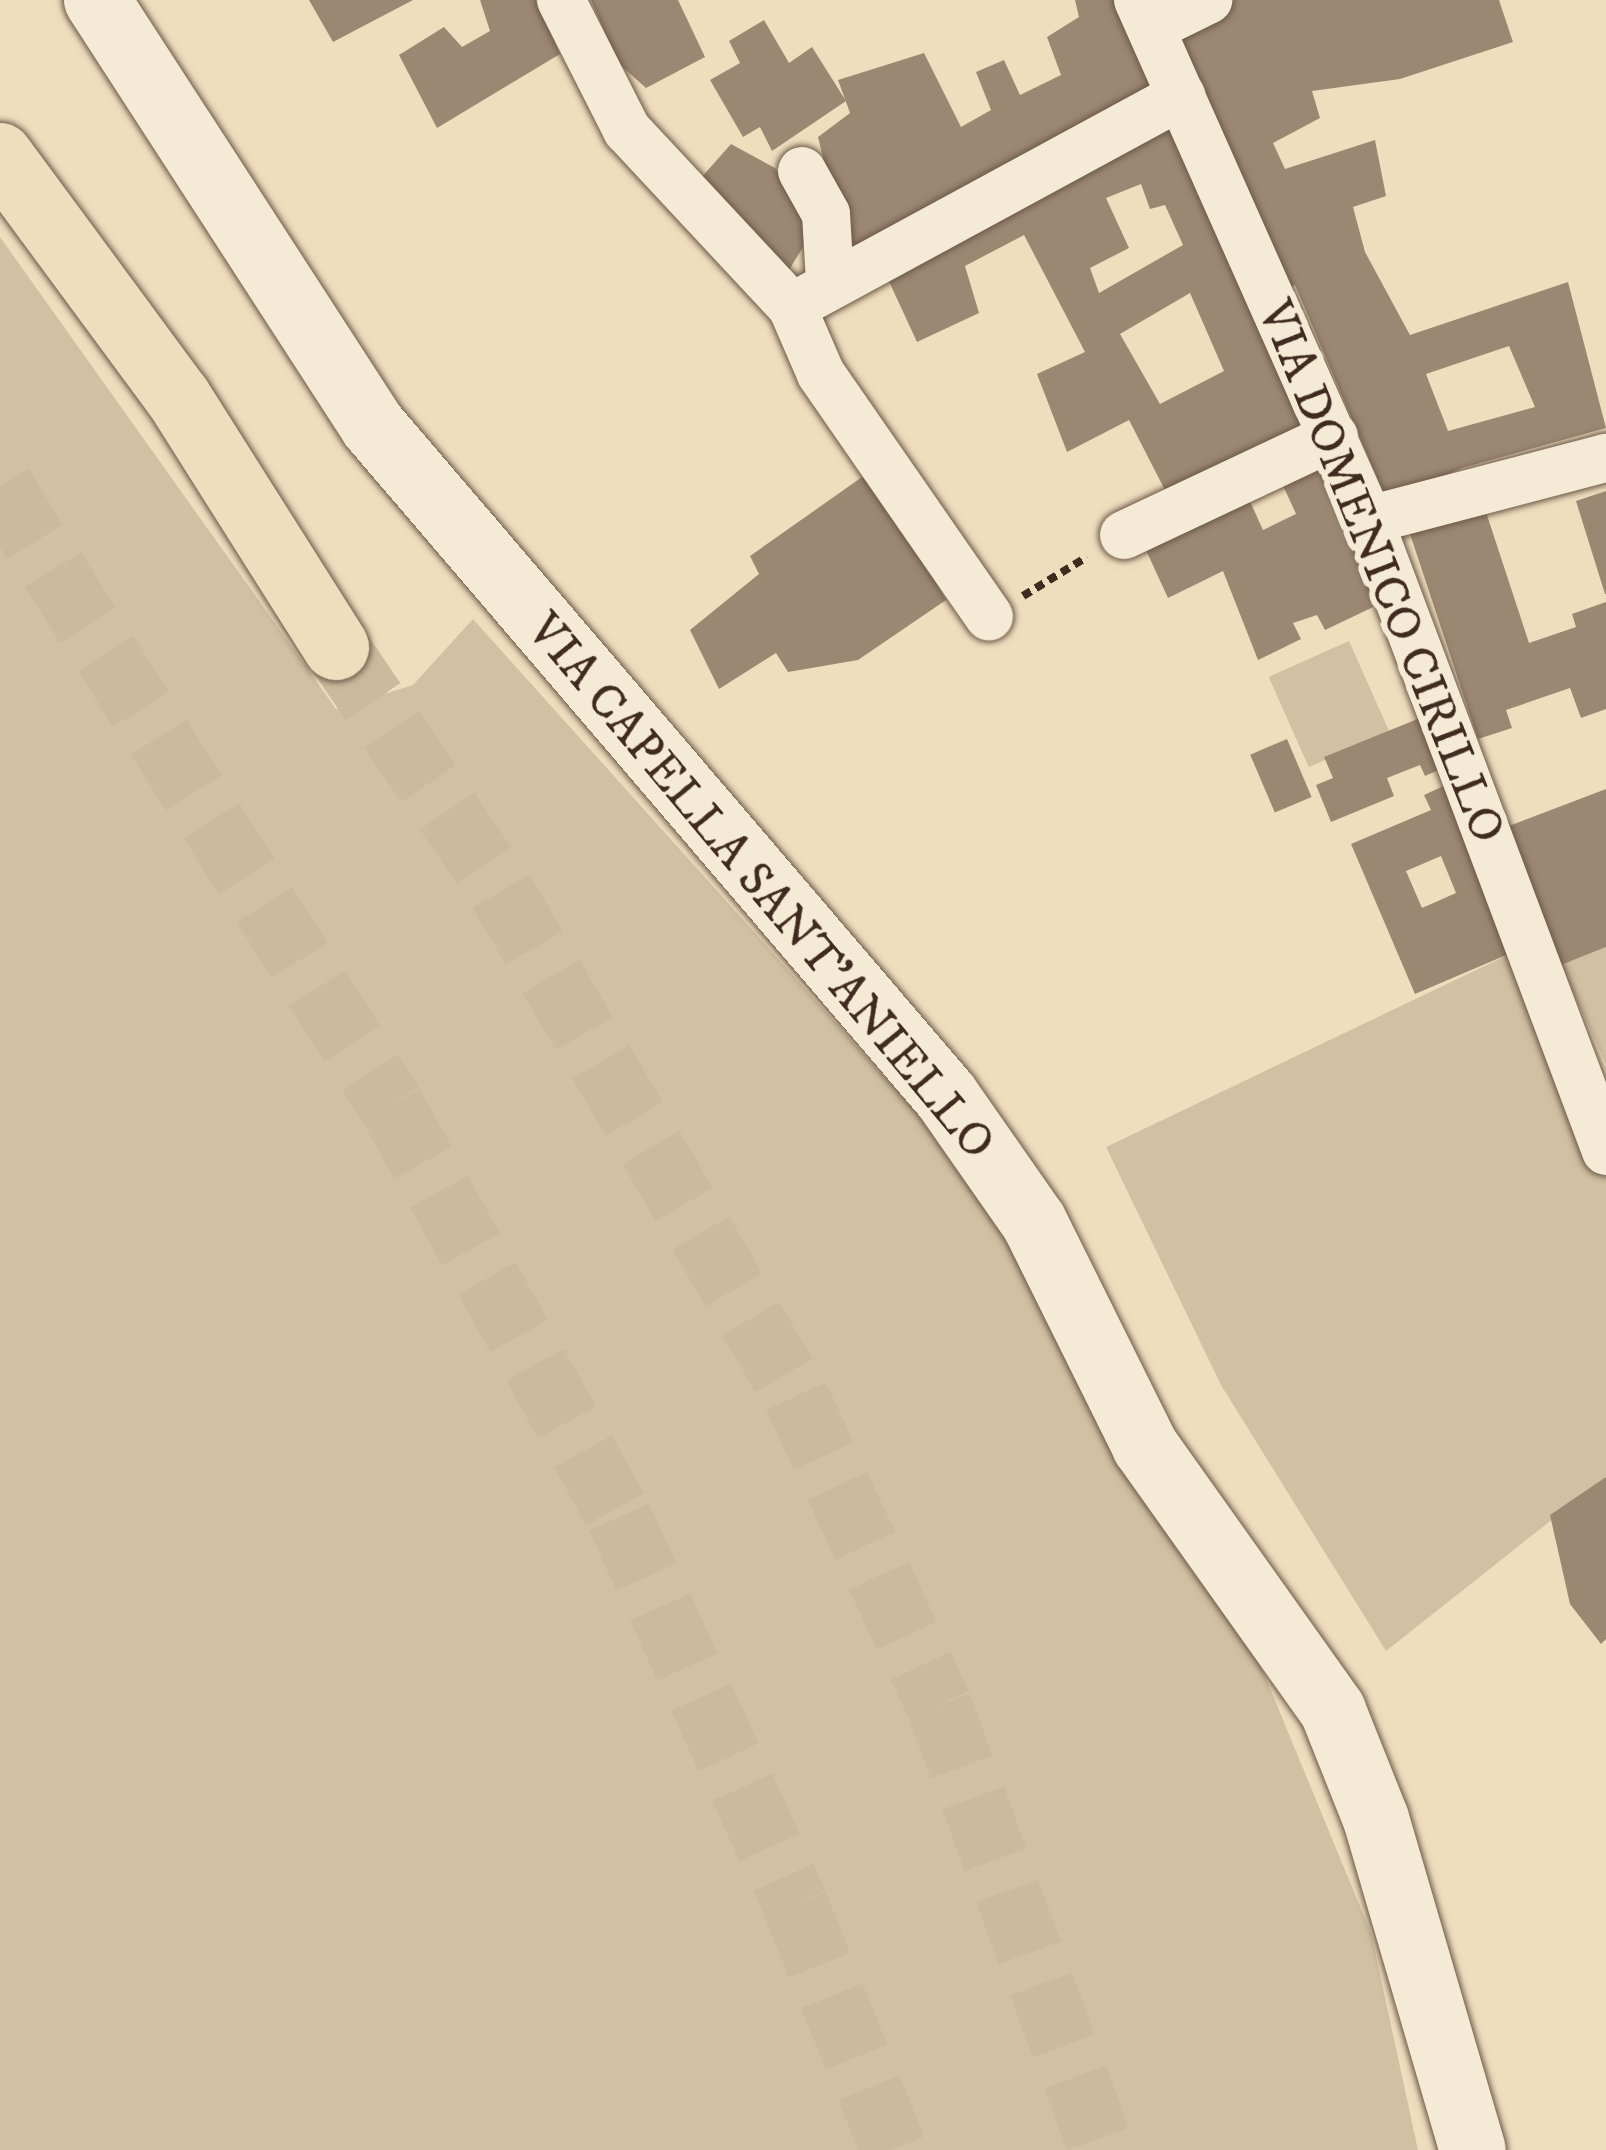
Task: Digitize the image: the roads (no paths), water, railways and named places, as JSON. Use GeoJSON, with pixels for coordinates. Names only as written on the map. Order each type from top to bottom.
{"type":"FeatureCollection","features":[{"type":"Feature","properties":{"kind":"highway"},"geometry":{"type":"LineString","coordinates":[[0,156],[178,397],[336,647]]}},
{"type":"Feature","properties":{"kind":"main road","name":"VIA CAPELLA SANT'ANIELLO"},"geometry":{"type":"LineString","coordinates":[[97,0],[373,426],[946,1096],[1034,1222],[1145,1446],[1333,1711],[1376,1819],[1473,2150]]}},
{"type":"Feature","properties":{"kind":"street"},"geometry":{"type":"LineString","coordinates":[[561,0],[627,130],[811,294]]}},
{"type":"Feature","properties":{"kind":"street"},"geometry":{"type":"LineString","coordinates":[[1144,14],[1208,0]]}},
{"type":"Feature","properties":{"kind":"street","name":"VIA DOMENICO CIRILLO"},"geometry":{"type":"LineString","coordinates":[[1144,14],[1370,520],[1606,1150]]}},
{"type":"Feature","properties":{"kind":"street"},"geometry":{"type":"LineString","coordinates":[[811,294],[1181,96]]}},
{"type":"Feature","properties":{"kind":"street"},"geometry":{"type":"LineString","coordinates":[[802,171],[826,214],[811,294],[820,374],[989,617]]}},
{"type":"Feature","properties":{"kind":"street"},"geometry":{"type":"LineString","coordinates":[[1124,535],[1334,436]]}},
{"type":"Feature","properties":{"kind":"street"},"geometry":{"type":"LineString","coordinates":[[1370,520],[1606,458]]}},
{"type":"Feature","properties":{"kind":"tunnel"},"geometry":{"type":"LineString","coordinates":[[0,486],[391,1105],[619,1517],[795,1904],[894,2150]]}},
{"type":"Feature","properties":{"kind":"tunnel"},"geometry":{"type":"LineString","coordinates":[[336,647],[501,891],[796,1396],[939,1705],[1102,2150]]}}]}
